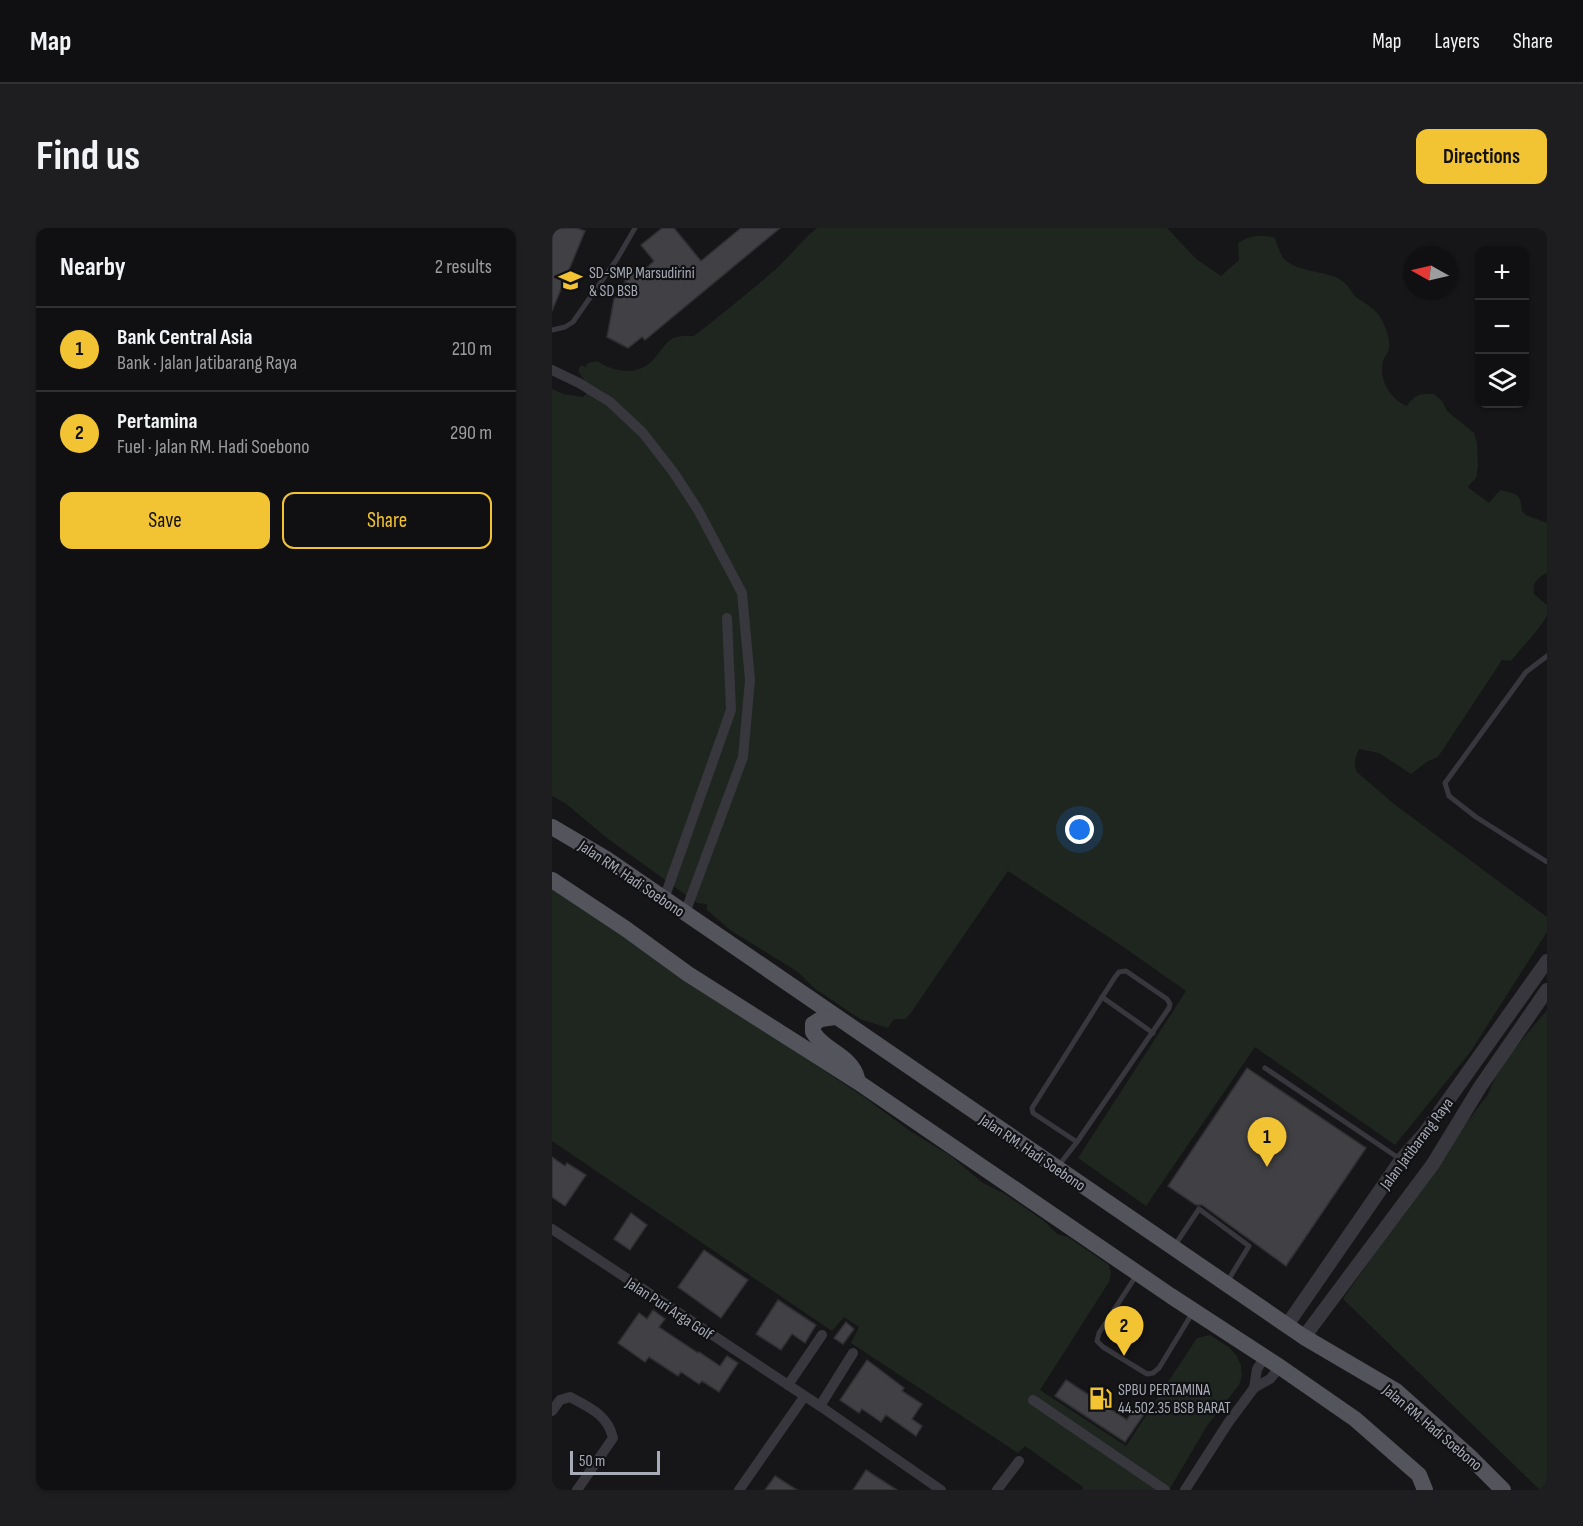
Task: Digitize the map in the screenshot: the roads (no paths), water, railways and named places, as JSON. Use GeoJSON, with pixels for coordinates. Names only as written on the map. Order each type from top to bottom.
{"type":"FeatureCollection","features":[{"type":"Feature","properties":{"kind":"main road","name":"Jalan RM. Hadi Soebono"},"geometry":{"type":"LineString","coordinates":[[552,827],[608,860],[1304,1337],[1396,1392],[1469,1456],[1503,1490]]}},
{"type":"Feature","properties":{"kind":"main road"},"geometry":{"type":"LineString","coordinates":[[552,880],[626,928],[688,974],[858,1082],[1138,1274],[1280,1367],[1355,1419],[1433,1490]]}},
{"type":"Feature","properties":{"kind":"main road"},"geometry":{"type":"LineString","coordinates":[[835,1017],[813,1024],[813,1032],[851,1066],[857,1074],[858,1082]]}},
{"type":"Feature","properties":{"kind":"street"},"geometry":{"type":"LineString","coordinates":[[552,370],[610,402],[643,433],[674,473],[698,510],[742,593],[750,680],[743,757],[685,913]]}},
{"type":"Feature","properties":{"kind":"street"},"geometry":{"type":"LineString","coordinates":[[727,618],[731,710]]}},
{"type":"Feature","properties":{"kind":"street"},"geometry":{"type":"LineString","coordinates":[[664,899],[731,710],[750,680]]}},
{"type":"Feature","properties":{"kind":"street","name":"Jalan Jatibarang Raya"},"geometry":{"type":"LineString","coordinates":[[1287,1325],[1401,1160],[1424,1134],[1547,962]]}},
{"type":"Feature","properties":{"kind":"street","name":"Jalan Jatibarang Raya"},"geometry":{"type":"LineString","coordinates":[[1304,1337],[1420,1182],[1480,1087],[1547,990]]}},
{"type":"Feature","properties":{"kind":"street"},"geometry":{"type":"LineString","coordinates":[[1424,1134],[1445,1144]]}},
{"type":"Feature","properties":{"kind":"street","name":"Jalan Puri Arga Golf"},"geometry":{"type":"LineString","coordinates":[[552,1229],[820,1406],[941,1490]]}},
{"type":"Feature","properties":{"kind":"street"},"geometry":{"type":"LineString","coordinates":[[788,1385],[822,1335]]}},
{"type":"Feature","properties":{"kind":"street"},"geometry":{"type":"LineString","coordinates":[[820,1406],[853,1353]]}},
{"type":"Feature","properties":{"kind":"street"},"geometry":{"type":"LineString","coordinates":[[1254,1388],[1257,1369],[1265,1357]]}},
{"type":"Feature","properties":{"kind":"street"},"geometry":{"type":"LineString","coordinates":[[1185,1490],[1254,1388],[1270,1379],[1280,1367]]}},
{"type":"Feature","properties":{"kind":"street"},"geometry":{"type":"LineString","coordinates":[[739,1490],[804,1396]]}},
{"type":"Feature","properties":{"kind":"street"},"geometry":{"type":"LineString","coordinates":[[552,1411],[560,1400],[570,1397],[596,1411],[610,1426],[613,1438],[577,1490]]}},
{"type":"Feature","properties":{"kind":"street"},"geometry":{"type":"LineString","coordinates":[[1033,1400],[1165,1490]]}},
{"type":"Feature","properties":{"kind":"street"},"geometry":{"type":"LineString","coordinates":[[997,1490],[1019,1461]]}},
{"type":"Feature","properties":{"kind":"lane"},"geometry":{"type":"LineString","coordinates":[[552,330],[565,327],[573,322],[617,259],[635,228]]}},
{"type":"Feature","properties":{"kind":"lane"},"geometry":{"type":"LineString","coordinates":[[1547,656],[1526,672],[1445,783],[1449,796],[1476,817],[1547,861]]}},
{"type":"Feature","properties":{"kind":"lane"},"geometry":{"type":"LineString","coordinates":[[1056,1168],[1077,1142],[1169,1008],[1170,1004],[1167,999],[1126,971],[1119,972],[1032,1108],[1033,1113],[1077,1142]]}},
{"type":"Feature","properties":{"kind":"lane"},"geometry":{"type":"LineString","coordinates":[[1102,997],[1153,1033]]}},
{"type":"Feature","properties":{"kind":"lane"},"geometry":{"type":"LineString","coordinates":[[1265,1068],[1401,1160]]}},
{"type":"Feature","properties":{"kind":"lane"},"geometry":{"type":"LineString","coordinates":[[1173,1248],[1199,1209],[1249,1246],[1226,1283]]}},
{"type":"Feature","properties":{"kind":"lane"},"geometry":{"type":"LineString","coordinates":[[1138,1274],[1099,1333],[1097,1341],[1102,1347],[1147,1374],[1153,1373],[1159,1368],[1194,1311]]}},
{"type":"Feature","properties":{"kind":"place","name":"SD-SMP Marsudirini & SD BSB"},"geometry":{"type":"Point","coordinates":[571,281]}},
{"type":"Feature","properties":{"kind":"place","name":"Bank Central Asia"},"geometry":{"type":"Point","coordinates":[1267,1167]}},
{"type":"Feature","properties":{"kind":"place","name":"Pertamina"},"geometry":{"type":"Point","coordinates":[1124,1356]}},
{"type":"Feature","properties":{"kind":"place","name":"SPBU PERTAMINA 44.502.35 BSB BARAT"},"geometry":{"type":"Point","coordinates":[1100,1398]}}]}
